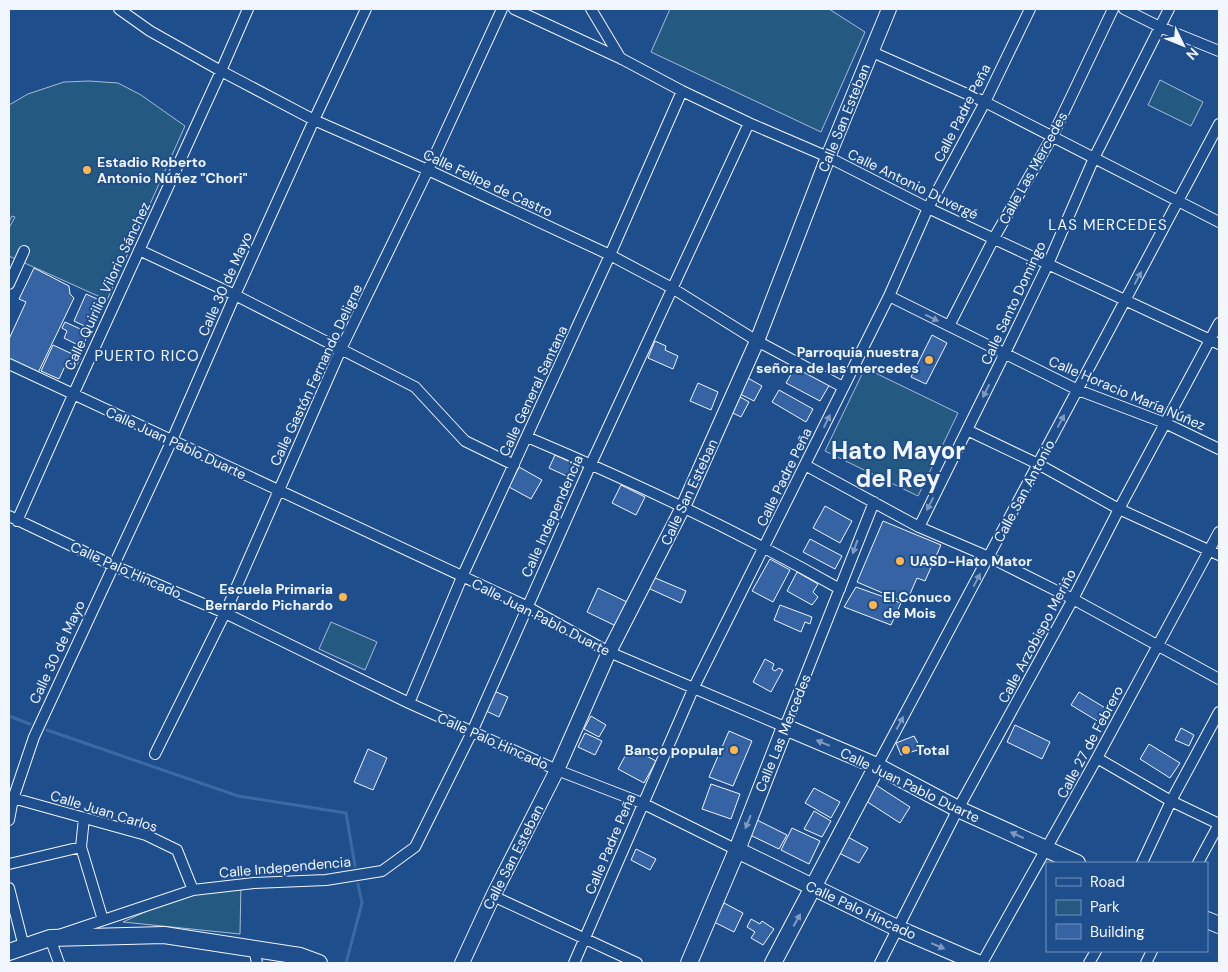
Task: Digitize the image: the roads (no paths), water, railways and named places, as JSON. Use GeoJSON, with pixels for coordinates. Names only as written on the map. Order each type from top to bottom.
{"type":"FeatureCollection","features":[{"type":"Feature","properties":{"kind":"main road","name":"Calle Juan Pablo Duarte"},"geometry":{"type":"LineString","coordinates":[[785,727],[877,766],[958,809],[1075,862]]}},
{"type":"Feature","properties":{"kind":"main road","name":"Calle Las Mercedes"},"geometry":{"type":"LineString","coordinates":[[688,963],[737,850],[785,727]]}},
{"type":"Feature","properties":{"kind":"main road","name":"Calle San Antonio"},"geometry":{"type":"LineString","coordinates":[[773,963],[877,766]]}},
{"type":"Feature","properties":{"kind":"main road","name":"Calle Palo Hincado"},"geometry":{"type":"LineString","coordinates":[[737,850],[899,929],[978,963]]}},
{"type":"Feature","properties":{"kind":"main road"},"geometry":{"type":"LineString","coordinates":[[16,949],[50,938],[164,935],[255,956],[300,956],[319,963]]}},
{"type":"Feature","properties":{"kind":"street","name":"Calle Felipe de Castro"},"geometry":{"type":"LineString","coordinates":[[119,9],[150,31],[314,120],[428,170],[610,255],[672,288],[757,341],[843,387]]}},
{"type":"Feature","properties":{"kind":"street","name":"Calle Quirilio Vilorio Sánchez"},"geometry":{"type":"LineString","coordinates":[[13,518],[73,395],[248,9]]}},
{"type":"Feature","properties":{"kind":"street","name":"Calle 30 de Mayo"},"geometry":{"type":"LineString","coordinates":[[9,820],[11,798],[34,737],[172,440],[235,295],[366,9]]}},
{"type":"Feature","properties":{"kind":"street","name":"Calle Gastón Fernando Deligne"},"geometry":{"type":"LineString","coordinates":[[155,754],[224,613],[342,349],[428,170],[502,9]]}},
{"type":"Feature","properties":{"kind":"street","name":"Calle Antonio Duvergé"},"geometry":{"type":"LineString","coordinates":[[514,9],[622,60],[682,91],[828,157],[928,208],[1125,301],[1215,341]]}},
{"type":"Feature","properties":{"kind":"street"},"geometry":{"type":"LineString","coordinates":[[591,9],[622,60]]}},
{"type":"Feature","properties":{"kind":"street","name":"Calle San Esteban"},"geometry":{"type":"LineString","coordinates":[[462,963],[493,896],[557,770],[609,652],[684,507],[757,341],[870,51],[889,9]]}},
{"type":"Feature","properties":{"kind":"street","name":"Calle Padre Peña"},"geometry":{"type":"LineString","coordinates":[[574,963],[642,803],[694,688],[889,296],[928,208],[985,102],[1030,9]]}},
{"type":"Feature","properties":{"kind":"street","name":"Calle Las Mercedes"},"geometry":{"type":"LineString","coordinates":[[949,326],[994,238],[1052,137],[1113,9]]}},
{"type":"Feature","properties":{"kind":"street"},"geometry":{"type":"LineString","coordinates":[[1124,9],[1160,27],[1219,52]]}},
{"type":"Feature","properties":{"kind":"street","name":"Calle Santo Domingo"},"geometry":{"type":"LineString","coordinates":[[919,526],[1048,264],[1094,158],[1169,9]]}},
{"type":"Feature","properties":{"kind":"street"},"geometry":{"type":"LineString","coordinates":[[870,51],[985,102],[1219,222]]}},
{"type":"Feature","properties":{"kind":"street","name":"Calle General Santana"},"geometry":{"type":"LineString","coordinates":[[409,703],[462,577],[610,255],[682,91]]}},
{"type":"Feature","properties":{"kind":"street","name":"Calle Independencia"},"geometry":{"type":"LineString","coordinates":[[50,938],[193,890],[254,883],[326,880],[382,871],[415,847],[472,732],[526,606],[750,123]]}},
{"type":"Feature","properties":{"kind":"street","name":"Calle San Antonio"},"geometry":{"type":"LineString","coordinates":[[877,766],[1219,124]]}},
{"type":"Feature","properties":{"kind":"street"},"geometry":{"type":"LineString","coordinates":[[139,250],[235,295],[415,387],[465,441],[514,465]]}},
{"type":"Feature","properties":{"kind":"street"},"geometry":{"type":"LineString","coordinates":[[9,284],[24,251]]}},
{"type":"Feature","properties":{"kind":"street","name":"Calle Horacio María Núñez"},"geometry":{"type":"LineString","coordinates":[[889,296],[1078,390],[1165,423],[1219,449]]}},
{"type":"Feature","properties":{"kind":"street","name":"Calle Arzobispo Meriño"},"geometry":{"type":"LineString","coordinates":[[880,963],[899,929],[958,809],[1073,600],[1165,423],[1215,341],[1219,323]]}},
{"type":"Feature","properties":{"kind":"street","name":"Calle Juan Pablo Duarte"},"geometry":{"type":"LineString","coordinates":[[9,364],[526,606],[609,652],[785,727]]}},
{"type":"Feature","properties":{"kind":"street"},"geometry":{"type":"LineString","coordinates":[[967,430],[1038,464],[1119,509],[1214,553]]}},
{"type":"Feature","properties":{"kind":"street"},"geometry":{"type":"LineString","coordinates":[[527,436],[765,546],[840,589]]}},
{"type":"Feature","properties":{"kind":"street"},"geometry":{"type":"LineString","coordinates":[[805,465],[919,526],[989,557],[1073,600],[1219,679]]}},
{"type":"Feature","properties":{"kind":"street","name":"Calle Las Mercedes"},"geometry":{"type":"LineString","coordinates":[[785,727],[874,502]]}},
{"type":"Feature","properties":{"kind":"street","name":"Calle Palo Hincado"},"geometry":{"type":"LineString","coordinates":[[13,518],[112,566],[224,613],[472,732],[557,770],[642,803],[737,850]]}},
{"type":"Feature","properties":{"kind":"street","name":"Calle 27 de Febrero"},"geometry":{"type":"LineString","coordinates":[[982,963],[1097,758],[1156,646],[1214,553],[1219,532]]}},
{"type":"Feature","properties":{"kind":"street"},"geometry":{"type":"LineString","coordinates":[[1142,862],[1171,801],[1219,712]]}},
{"type":"Feature","properties":{"kind":"street"},"geometry":{"type":"LineString","coordinates":[[1097,758],[1171,801],[1219,824],[1199,862]]}},
{"type":"Feature","properties":{"kind":"street","name":"Calle Juan Carlos"},"geometry":{"type":"LineString","coordinates":[[11,798],[146,835],[177,850],[193,890]]}},
{"type":"Feature","properties":{"kind":"street"},"geometry":{"type":"LineString","coordinates":[[84,818],[82,847],[102,920]]}},
{"type":"Feature","properties":{"kind":"street"},"geometry":{"type":"LineString","coordinates":[[9,864],[82,847]]}},
{"type":"Feature","properties":{"kind":"street"},"geometry":{"type":"LineString","coordinates":[[9,888],[16,949]]}},
{"type":"Feature","properties":{"kind":"street"},"geometry":{"type":"LineString","coordinates":[[493,896],[637,963]]}},
{"type":"Feature","properties":{"kind":"street"},"geometry":{"type":"LineString","coordinates":[[50,938],[58,963]]}},
{"type":"Feature","properties":{"kind":"street"},"geometry":{"type":"LineString","coordinates":[[1089,963],[1095,952]]}},
{"type":"Feature","properties":{"kind":"waterway"},"geometry":{"type":"LineString","coordinates":[[9,716],[30,724]]}},
{"type":"Feature","properties":{"kind":"waterway"},"geometry":{"type":"LineString","coordinates":[[47,730],[238,796],[346,813],[355,866]]}},
{"type":"Feature","properties":{"kind":"waterway"},"geometry":{"type":"LineString","coordinates":[[346,963],[362,903],[358,884]]}},
{"type":"Feature","properties":{"kind":"place","name":"Estadio Roberto Antonio Núñez \"Chori\""},"geometry":{"type":"Point","coordinates":[87,170]}},
{"type":"Feature","properties":{"kind":"place","name":"Parroquia nuestra señora de las mercedes"},"geometry":{"type":"Point","coordinates":[929,360]}},
{"type":"Feature","properties":{"kind":"place","name":"UASD-Hato Mator"},"geometry":{"type":"Point","coordinates":[900,561]}},
{"type":"Feature","properties":{"kind":"place","name":"Escuela Primaria Bernardo Pichardo"},"geometry":{"type":"Point","coordinates":[343,597]}},
{"type":"Feature","properties":{"kind":"place","name":"El Conuco de Mois"},"geometry":{"type":"Point","coordinates":[873,605]}},
{"type":"Feature","properties":{"kind":"place","name":"Banco popular"},"geometry":{"type":"Point","coordinates":[734,750]}},
{"type":"Feature","properties":{"kind":"place","name":"Total"},"geometry":{"type":"Point","coordinates":[906,750]}},
{"type":"Feature","properties":{"kind":"district","name":"LAS MERCEDES"},"geometry":{"type":"Point","coordinates":[1108,225]}},
{"type":"Feature","properties":{"kind":"district","name":"PUERTO RICO"},"geometry":{"type":"Point","coordinates":[147,356]}},
{"type":"Feature","properties":{"kind":"district","name":"Hato Mayor del Rey"},"geometry":{"type":"Point","coordinates":[898,464]}}]}
